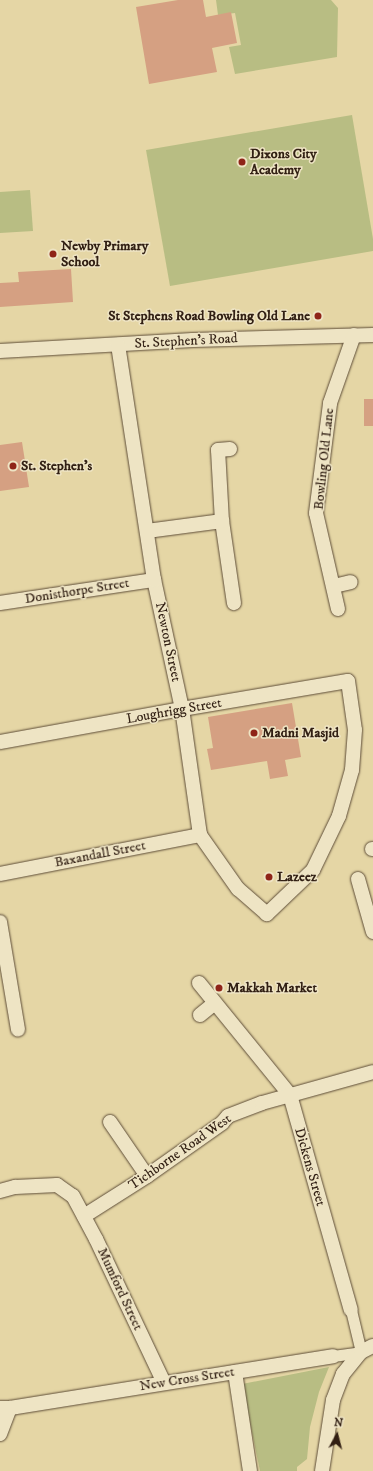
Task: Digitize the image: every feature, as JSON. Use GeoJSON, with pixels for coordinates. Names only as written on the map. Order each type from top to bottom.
{"type":"FeatureCollection","features":[{"type":"Feature","properties":{"kind":"street","name":"Bowling Old Lane"},"geometry":{"type":"LineString","coordinates":[[338,609],[334,586],[316,513],[330,403],[354,335]]}},
{"type":"Feature","properties":{"kind":"street","name":"St. Stephen's Road"},"geometry":{"type":"LineString","coordinates":[[0,351],[193,340],[373,335]]}},
{"type":"Feature","properties":{"kind":"street","name":"Newton Street"},"geometry":{"type":"LineString","coordinates":[[118,345],[154,580],[182,709],[200,835],[238,889],[267,914]]}},
{"type":"Feature","properties":{"kind":"street"},"geometry":{"type":"LineString","coordinates":[[230,449],[218,450],[222,521],[234,604]]}},
{"type":"Feature","properties":{"kind":"street"},"geometry":{"type":"LineString","coordinates":[[147,531],[222,521]]}},
{"type":"Feature","properties":{"kind":"street","name":"Donisthorpe Street"},"geometry":{"type":"LineString","coordinates":[[0,603],[154,580]]}},
{"type":"Feature","properties":{"kind":"street"},"geometry":{"type":"LineString","coordinates":[[334,586],[351,582]]}},
{"type":"Feature","properties":{"kind":"street","name":"Loughrigg Street"},"geometry":{"type":"LineString","coordinates":[[0,742],[348,681],[354,737],[352,770],[339,816],[314,870],[267,914]]}},
{"type":"Feature","properties":{"kind":"street","name":"Baxandall Street"},"geometry":{"type":"LineString","coordinates":[[0,874],[200,835]]}},
{"type":"Feature","properties":{"kind":"street"},"geometry":{"type":"LineString","coordinates":[[358,879],[373,932]]}},
{"type":"Feature","properties":{"kind":"street"},"geometry":{"type":"LineString","coordinates":[[0,922],[18,1029]]}},
{"type":"Feature","properties":{"kind":"street","name":"Dickens Street"},"geometry":{"type":"LineString","coordinates":[[199,983],[290,1095],[351,1310],[367,1349]]}},
{"type":"Feature","properties":{"kind":"street"},"geometry":{"type":"LineString","coordinates":[[200,1014],[215,1003]]}},
{"type":"Feature","properties":{"kind":"street","name":"Tichborne Road West"},"geometry":{"type":"LineString","coordinates":[[84,1216],[147,1176],[222,1123],[228,1116],[262,1103],[373,1072]]}},
{"type":"Feature","properties":{"kind":"street"},"geometry":{"type":"LineString","coordinates":[[110,1122],[147,1176]]}},
{"type":"Feature","properties":{"kind":"street","name":"Mumford Street"},"geometry":{"type":"LineString","coordinates":[[0,1191],[14,1187],[57,1185],[72,1196],[96,1239],[164,1383]]}},
{"type":"Feature","properties":{"kind":"street"},"geometry":{"type":"LineString","coordinates":[[322,1471],[333,1400],[343,1374],[367,1349]]}},
{"type":"Feature","properties":{"kind":"street","name":"New Cross Street"},"geometry":{"type":"LineString","coordinates":[[5,1408],[235,1372],[367,1349]]}},
{"type":"Feature","properties":{"kind":"street"},"geometry":{"type":"LineString","coordinates":[[235,1372],[250,1471]]}},
{"type":"Feature","properties":{"kind":"street"},"geometry":{"type":"LineString","coordinates":[[0,1434],[5,1408]]}},
{"type":"Feature","properties":{"kind":"green space"},"geometry":{"type":"Polygon","coordinates":[[[216,0],[331,0],[338,8],[337,57],[235,74],[229,47],[241,45],[235,13],[218,15],[216,0]]]}},
{"type":"Feature","properties":{"kind":"green space"},"geometry":{"type":"Polygon","coordinates":[[[352,115],[373,239],[373,251],[170,286],[146,150],[352,115]]]}},
{"type":"Feature","properties":{"kind":"green space"},"geometry":{"type":"Polygon","coordinates":[[[30,190],[33,231],[0,233],[0,192],[30,190]]]}},
{"type":"Feature","properties":{"kind":"green space"},"geometry":{"type":"Polygon","coordinates":[[[329,1367],[319,1392],[310,1427],[307,1459],[297,1467],[297,1471],[260,1471],[242,1384],[329,1367]]]}},
{"type":"Feature","properties":{"kind":"building"},"geometry":{"type":"Polygon","coordinates":[[[178,0],[203,0],[206,17],[231,12],[237,43],[212,48],[217,72],[149,84],[136,7],[178,0]]]}},
{"type":"Feature","properties":{"kind":"building"},"geometry":{"type":"Polygon","coordinates":[[[71,269],[73,302],[0,307],[0,283],[19,282],[18,272],[71,269]]]}},
{"type":"Feature","properties":{"kind":"building"},"geometry":{"type":"Polygon","coordinates":[[[364,399],[373,399],[373,426],[364,426],[364,399]]]}},
{"type":"Feature","properties":{"kind":"building","name":"St. Stephen's"},"geometry":{"type":"Polygon","coordinates":[[[22,442],[29,487],[0,491],[0,445],[22,442]]]}},
{"type":"Feature","properties":{"kind":"building","name":"Madni Masjid"},"geometry":{"type":"Polygon","coordinates":[[[292,703],[301,757],[285,760],[288,776],[270,779],[267,761],[211,770],[207,749],[213,748],[208,717],[292,703]]]}},
{"type":"Feature","properties":{"kind":"place","name":"Dixons City Academy"},"geometry":{"type":"Point","coordinates":[242,162]}},
{"type":"Feature","properties":{"kind":"place","name":"Newby Primary School"},"geometry":{"type":"Point","coordinates":[53,254]}},
{"type":"Feature","properties":{"kind":"place","name":"St Stephens Road Bowling Old Lane"},"geometry":{"type":"Point","coordinates":[318,316]}},
{"type":"Feature","properties":{"kind":"place","name":"St. Stephen's"},"geometry":{"type":"Point","coordinates":[13,466]}},
{"type":"Feature","properties":{"kind":"place","name":"Madni Masjid"},"geometry":{"type":"Point","coordinates":[254,733]}},
{"type":"Feature","properties":{"kind":"place","name":"Lazeez"},"geometry":{"type":"Point","coordinates":[269,877]}},
{"type":"Feature","properties":{"kind":"place","name":"Makkah Market"},"geometry":{"type":"Point","coordinates":[219,988]}}]}
